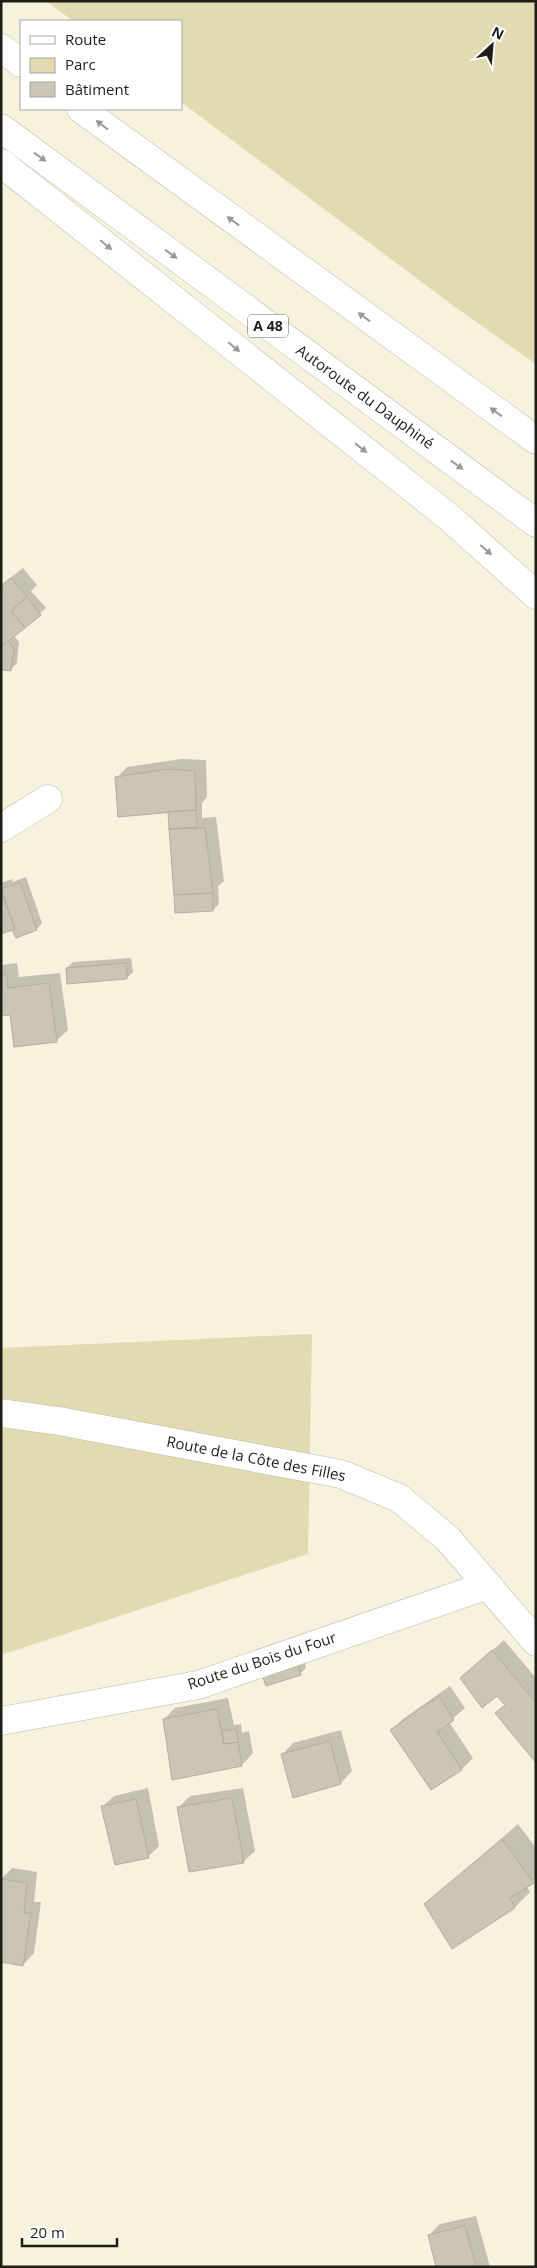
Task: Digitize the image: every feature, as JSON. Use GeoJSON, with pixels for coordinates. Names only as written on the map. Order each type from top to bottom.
{"type":"FeatureCollection","features":[{"type":"Feature","properties":{"kind":"main road"},"geometry":{"type":"LineString","coordinates":[[1,48],[20,62]]}},
{"type":"Feature","properties":{"kind":"main road"},"geometry":{"type":"LineString","coordinates":[[82,110],[536,440]]}},
{"type":"Feature","properties":{"kind":"main road","name":"Autoroute du Dauphiné"},"geometry":{"type":"LineString","coordinates":[[1,128],[536,523]]}},
{"type":"Feature","properties":{"kind":"main road"},"geometry":{"type":"LineString","coordinates":[[1,163],[450,518],[536,595]]}},
{"type":"Feature","properties":{"kind":"main road"},"geometry":{"type":"LineString","coordinates":[[1,828],[48,799]]}},
{"type":"Feature","properties":{"kind":"main road","name":"Route de la Côte des Filles"},"geometry":{"type":"LineString","coordinates":[[1,1413],[59,1421],[341,1474],[399,1498],[448,1539],[536,1642]]}},
{"type":"Feature","properties":{"kind":"main road","name":"Route du Bois du Four"},"geometry":{"type":"LineString","coordinates":[[1,1721],[198,1685],[488,1585]]}},
{"type":"Feature","properties":{"kind":"green space"},"geometry":{"type":"Polygon","coordinates":[[[46,1],[536,1],[536,364],[455,307],[182,103],[182,20],[72,20],[46,1]]]}},
{"type":"Feature","properties":{"kind":"green space"},"geometry":{"type":"Polygon","coordinates":[[[312,1334],[308,1554],[1,1655],[1,1348],[312,1334]]]}},
{"type":"Feature","properties":{"kind":"building"},"geometry":{"type":"Polygon","coordinates":[[[11,578],[27,597],[11,611],[25,628],[1,647],[1,586],[11,578]]]}},
{"type":"Feature","properties":{"kind":"building"},"geometry":{"type":"Polygon","coordinates":[[[27,597],[41,615],[25,628],[11,611],[27,597]]]}},
{"type":"Feature","properties":{"kind":"building"},"geometry":{"type":"Polygon","coordinates":[[[8,641],[14,648],[11,671],[1,670],[1,647],[8,641]]]}},
{"type":"Feature","properties":{"kind":"building"},"geometry":{"type":"Polygon","coordinates":[[[169,769],[195,771],[196,810],[118,817],[115,777],[169,769]]]}},
{"type":"Feature","properties":{"kind":"building"},"geometry":{"type":"Polygon","coordinates":[[[196,810],[197,827],[169,829],[168,812],[196,810]]]}},
{"type":"Feature","properties":{"kind":"building"},"geometry":{"type":"Polygon","coordinates":[[[205,828],[213,893],[174,895],[169,829],[205,828]]]}},
{"type":"Feature","properties":{"kind":"building"},"geometry":{"type":"Polygon","coordinates":[[[20,882],[37,930],[16,938],[12,930],[15,929],[1,889],[20,882]]]}},
{"type":"Feature","properties":{"kind":"building"},"geometry":{"type":"Polygon","coordinates":[[[1,891],[15,929],[1,934],[1,891]]]}},
{"type":"Feature","properties":{"kind":"building"},"geometry":{"type":"Polygon","coordinates":[[[213,893],[213,911],[175,913],[174,895],[213,893]]]}},
{"type":"Feature","properties":{"kind":"building"},"geometry":{"type":"Polygon","coordinates":[[[126,963],[127,979],[67,984],[66,968],[126,963]]]}},
{"type":"Feature","properties":{"kind":"building"},"geometry":{"type":"Polygon","coordinates":[[[1,974],[6,974],[8,988],[49,983],[57,1042],[14,1047],[10,1015],[1,1016],[1,974]]]}},
{"type":"Feature","properties":{"kind":"building"},"geometry":{"type":"Polygon","coordinates":[[[492,1650],[536,1703],[536,1763],[495,1713],[505,1705],[497,1696],[482,1708],[460,1678],[492,1650]]]}},
{"type":"Feature","properties":{"kind":"building"},"geometry":{"type":"Polygon","coordinates":[[[298,1663],[301,1675],[266,1686],[262,1675],[298,1663]]]}},
{"type":"Feature","properties":{"kind":"building"},"geometry":{"type":"Polygon","coordinates":[[[439,1696],[454,1720],[437,1732],[462,1770],[431,1790],[390,1730],[439,1696]]]}},
{"type":"Feature","properties":{"kind":"building"},"geometry":{"type":"Polygon","coordinates":[[[217,1709],[224,1744],[238,1742],[242,1766],[172,1780],[163,1719],[217,1709]]]}},
{"type":"Feature","properties":{"kind":"building"},"geometry":{"type":"Polygon","coordinates":[[[236,1729],[238,1742],[224,1744],[222,1731],[236,1729]]]}},
{"type":"Feature","properties":{"kind":"building"},"geometry":{"type":"Polygon","coordinates":[[[330,1741],[341,1784],[293,1798],[281,1754],[330,1741]]]}},
{"type":"Feature","properties":{"kind":"building"},"geometry":{"type":"Polygon","coordinates":[[[232,1798],[244,1863],[189,1872],[177,1807],[232,1798]]]}},
{"type":"Feature","properties":{"kind":"building"},"geometry":{"type":"Polygon","coordinates":[[[136,1799],[149,1858],[115,1865],[101,1806],[136,1799]]]}},
{"type":"Feature","properties":{"kind":"building"},"geometry":{"type":"Polygon","coordinates":[[[502,1839],[534,1883],[510,1898],[515,1908],[452,1949],[424,1904],[502,1839]]]}},
{"type":"Feature","properties":{"kind":"building"},"geometry":{"type":"Polygon","coordinates":[[[1,1879],[27,1883],[24,1913],[31,1913],[23,1966],[1,1962],[1,1879]]]}},
{"type":"Feature","properties":{"kind":"building"},"geometry":{"type":"Polygon","coordinates":[[[465,2226],[476,2267],[436,2267],[428,2235],[465,2226]]]}}]}
